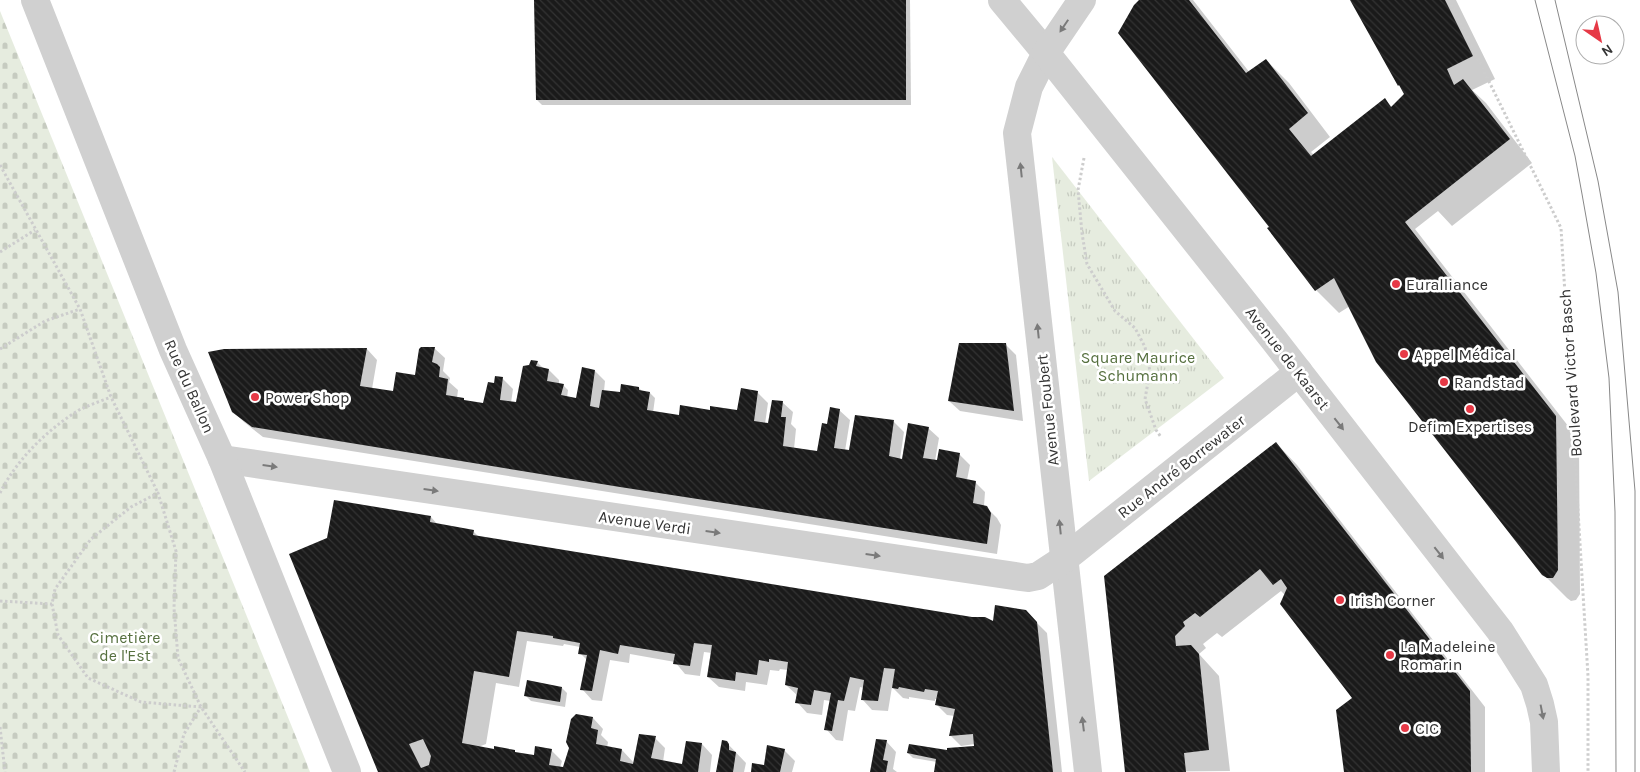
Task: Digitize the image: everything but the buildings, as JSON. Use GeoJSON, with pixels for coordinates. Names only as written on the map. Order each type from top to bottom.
{"type":"FeatureCollection","features":[{"type":"Feature","properties":{"kind":"street","name":"Rue du Ballon"},"geometry":{"type":"LineString","coordinates":[[35,0],[173,350],[222,459],[347,772]]}},
{"type":"Feature","properties":{"kind":"street","name":"Avenue de Kaarst"},"geometry":{"type":"LineString","coordinates":[[1002,0],[1092,110],[1299,372],[1500,632],[1534,685],[1544,722],[1546,772]]}},
{"type":"Feature","properties":{"kind":"street","name":"Avenue Foubert"},"geometry":{"type":"LineString","coordinates":[[1082,0],[1046,53],[1029,86],[1017,133],[1088,772]]}},
{"type":"Feature","properties":{"kind":"street","name":"Rue André Borrewater"},"geometry":{"type":"LineString","coordinates":[[1064,559],[1299,372]]}},
{"type":"Feature","properties":{"kind":"street","name":"Avenue Verdi"},"geometry":{"type":"LineString","coordinates":[[222,459],[1028,578],[1038,576],[1064,559]]}},
{"type":"Feature","properties":{"kind":"path","name":"Boulevard Victor Basch"},"geometry":{"type":"LineString","coordinates":[[1449,0],[1561,228],[1588,676],[1588,772]]}},
{"type":"Feature","properties":{"kind":"path"},"geometry":{"type":"LineString","coordinates":[[1092,110],[1078,190],[1087,264],[1115,311],[1135,328],[1145,347],[1150,371],[1145,398],[1156,430],[1182,465]]}},
{"type":"Feature","properties":{"kind":"path"},"geometry":{"type":"LineString","coordinates":[[0,165],[80,309],[111,397],[158,494],[176,551],[174,608],[178,658],[201,708],[246,772]]}},
{"type":"Feature","properties":{"kind":"path"},"geometry":{"type":"LineString","coordinates":[[0,252],[35,230]]}},
{"type":"Feature","properties":{"kind":"path"},"geometry":{"type":"LineString","coordinates":[[0,349],[45,321],[80,309]]}},
{"type":"Feature","properties":{"kind":"path"},"geometry":{"type":"LineString","coordinates":[[0,493],[8,478],[42,438],[80,410],[111,397]]}},
{"type":"Feature","properties":{"kind":"path"},"geometry":{"type":"LineString","coordinates":[[158,494],[131,507],[91,539],[56,589],[52,604],[58,635],[88,678],[141,702],[201,708]]}},
{"type":"Feature","properties":{"kind":"path"},"geometry":{"type":"LineString","coordinates":[[0,601],[52,604]]}},
{"type":"Feature","properties":{"kind":"path"},"geometry":{"type":"LineString","coordinates":[[174,772],[184,734],[201,708]]}},
{"type":"Feature","properties":{"kind":"path"},"geometry":{"type":"LineString","coordinates":[[0,727],[5,772]]}},
{"type":"Feature","properties":{"kind":"green space","name":"Cimetière de l'Est"},"geometry":{"type":"Polygon","coordinates":[[[0,11],[305,759],[310,772],[0,772],[0,11]]]}},
{"type":"Feature","properties":{"kind":"green space","name":"Square Maurice Schumann"},"geometry":{"type":"Polygon","coordinates":[[[1052,157],[1224,378],[1089,481],[1052,157]]]}},
{"type":"Feature","properties":{"kind":"tram line"},"geometry":{"type":"LineString","coordinates":[[1535,0],[1575,156],[1596,273],[1609,378],[1615,512],[1616,772]]}},
{"type":"Feature","properties":{"kind":"tram line"},"geometry":{"type":"LineString","coordinates":[[1555,0],[1598,181],[1618,292],[1635,491],[1635,772]]}},
{"type":"Feature","properties":{"kind":"place","name":"Euralliance"},"geometry":{"type":"Point","coordinates":[1396,284]}},
{"type":"Feature","properties":{"kind":"place","name":"Appel Médical"},"geometry":{"type":"Point","coordinates":[1404,354]}},
{"type":"Feature","properties":{"kind":"place","name":"Randstad"},"geometry":{"type":"Point","coordinates":[1444,382]}},
{"type":"Feature","properties":{"kind":"place","name":"Power Shop"},"geometry":{"type":"Point","coordinates":[255,397]}},
{"type":"Feature","properties":{"kind":"place","name":"Defim Expertises"},"geometry":{"type":"Point","coordinates":[1470,409]}},
{"type":"Feature","properties":{"kind":"place","name":"Irish Corner"},"geometry":{"type":"Point","coordinates":[1340,600]}},
{"type":"Feature","properties":{"kind":"place","name":"La Madeleine Romarin"},"geometry":{"type":"Point","coordinates":[1390,655]}},
{"type":"Feature","properties":{"kind":"place","name":"CIC"},"geometry":{"type":"Point","coordinates":[1405,728]}}]}
